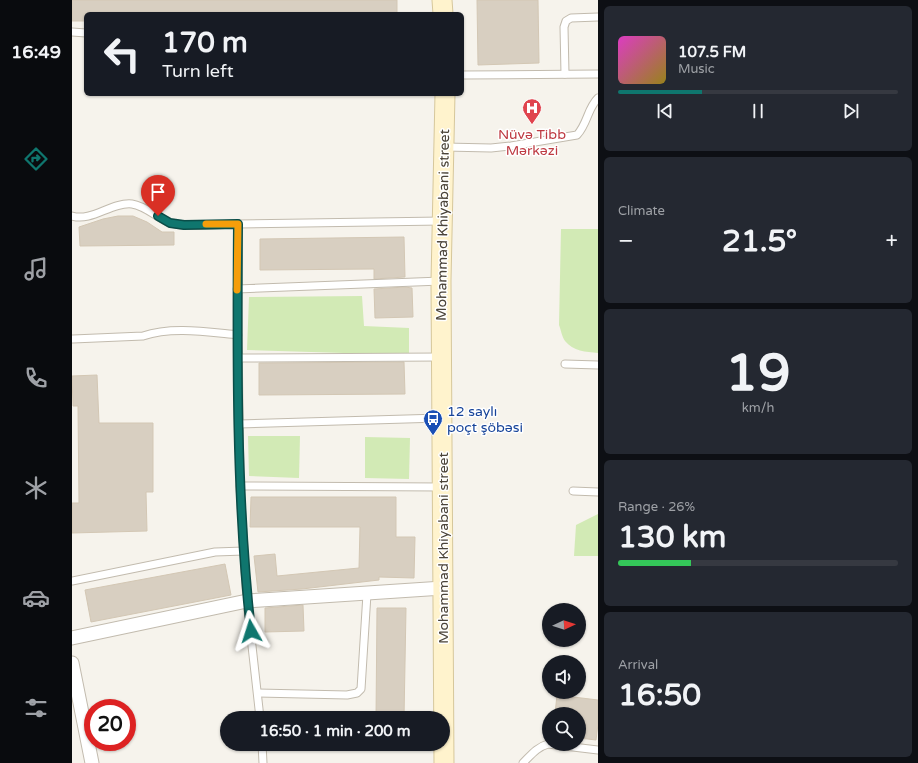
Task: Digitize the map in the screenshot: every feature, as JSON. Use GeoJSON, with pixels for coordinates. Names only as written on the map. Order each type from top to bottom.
{"type":"FeatureCollection","features":[{"type":"Feature","properties":{"kind":"street"},"geometry":{"type":"LineString","coordinates":[[442,0],[443,12]]}},
{"type":"Feature","properties":{"kind":"street","name":"Mohammad Khiyabani street"},"geometry":{"type":"LineString","coordinates":[[444,763],[441,281],[445,96]]}},
{"type":"Feature","properties":{"kind":"street"},"geometry":{"type":"LineString","coordinates":[[72,638],[247,601],[443,588]]}},
{"type":"Feature","properties":{"kind":"street"},"geometry":{"type":"LineString","coordinates":[[72,663],[92,763]]}},
{"type":"Feature","properties":{"kind":"lane"},"geometry":{"type":"LineString","coordinates":[[565,74],[564,27],[566,21],[571,18],[598,17]]}},
{"type":"Feature","properties":{"kind":"lane"},"geometry":{"type":"LineString","coordinates":[[72,32],[84,33]]}},
{"type":"Feature","properties":{"kind":"lane"},"geometry":{"type":"LineString","coordinates":[[464,75],[598,74]]}},
{"type":"Feature","properties":{"kind":"lane"},"geometry":{"type":"LineString","coordinates":[[445,147],[491,148],[577,135],[584,128],[593,104],[598,98]]}},
{"type":"Feature","properties":{"kind":"lane"},"geometry":{"type":"LineString","coordinates":[[72,216],[76,217],[91,215],[116,206],[131,204],[147,209],[170,223],[184,225],[443,221]]}},
{"type":"Feature","properties":{"kind":"lane"},"geometry":{"type":"LineString","coordinates":[[238,224],[237,289],[240,486],[247,601],[259,711]]}},
{"type":"Feature","properties":{"kind":"lane"},"geometry":{"type":"LineString","coordinates":[[237,289],[441,281]]}},
{"type":"Feature","properties":{"kind":"lane"},"geometry":{"type":"LineString","coordinates":[[73,339],[143,336],[179,331],[238,335]]}},
{"type":"Feature","properties":{"kind":"lane"},"geometry":{"type":"LineString","coordinates":[[238,358],[441,357]]}},
{"type":"Feature","properties":{"kind":"lane"},"geometry":{"type":"LineString","coordinates":[[565,364],[598,365]]}},
{"type":"Feature","properties":{"kind":"lane"},"geometry":{"type":"LineString","coordinates":[[239,424],[442,418]]}},
{"type":"Feature","properties":{"kind":"lane"},"geometry":{"type":"LineString","coordinates":[[240,486],[442,487]]}},
{"type":"Feature","properties":{"kind":"lane"},"geometry":{"type":"LineString","coordinates":[[573,491],[598,492]]}},
{"type":"Feature","properties":{"kind":"lane"},"geometry":{"type":"LineString","coordinates":[[72,581],[215,552],[244,551]]}},
{"type":"Feature","properties":{"kind":"lane"},"geometry":{"type":"LineString","coordinates":[[258,693],[347,695],[357,693],[361,689],[368,594]]}},
{"type":"Feature","properties":{"kind":"lane"},"geometry":{"type":"LineString","coordinates":[[523,763],[535,750],[548,744],[598,750]]}},
{"type":"Feature","properties":{"kind":"lane"},"geometry":{"type":"LineString","coordinates":[[262,751],[263,763]]}},
{"type":"Feature","properties":{"kind":"green space"},"geometry":{"type":"Polygon","coordinates":[[[561,229],[598,229],[598,353],[572,347],[564,339],[559,325],[561,229]]]}},
{"type":"Feature","properties":{"kind":"green space"},"geometry":{"type":"Polygon","coordinates":[[[362,296],[364,326],[409,328],[409,355],[247,350],[249,297],[362,296]]]}},
{"type":"Feature","properties":{"kind":"green space"},"geometry":{"type":"Polygon","coordinates":[[[248,436],[300,436],[299,478],[249,476],[248,436]]]}},
{"type":"Feature","properties":{"kind":"green space"},"geometry":{"type":"Polygon","coordinates":[[[365,437],[410,438],[409,479],[365,478],[365,437]]]}},
{"type":"Feature","properties":{"kind":"green space"},"geometry":{"type":"Polygon","coordinates":[[[598,514],[598,556],[574,556],[576,525],[598,514]]]}},
{"type":"Feature","properties":{"kind":"building"},"geometry":{"type":"Polygon","coordinates":[[[72,0],[397,0],[397,12],[84,12],[84,21],[72,21],[72,0]]]}},
{"type":"Feature","properties":{"kind":"building"},"geometry":{"type":"Polygon","coordinates":[[[477,0],[538,0],[539,63],[478,65],[477,0]]]}},
{"type":"Feature","properties":{"kind":"building"},"geometry":{"type":"Polygon","coordinates":[[[118,216],[133,216],[147,222],[162,232],[174,232],[174,245],[80,246],[79,227],[118,216]]]}},
{"type":"Feature","properties":{"kind":"building"},"geometry":{"type":"Polygon","coordinates":[[[404,237],[405,277],[374,279],[374,269],[260,270],[260,239],[404,237]]]}},
{"type":"Feature","properties":{"kind":"building"},"geometry":{"type":"Polygon","coordinates":[[[412,288],[413,317],[375,318],[374,289],[412,288]]]}},
{"type":"Feature","properties":{"kind":"building"},"geometry":{"type":"Polygon","coordinates":[[[404,362],[405,394],[259,395],[259,363],[404,362]]]}},
{"type":"Feature","properties":{"kind":"building"},"geometry":{"type":"Polygon","coordinates":[[[97,375],[99,423],[153,423],[153,492],[146,492],[147,531],[72,533],[72,503],[79,503],[78,406],[73,406],[72,376],[97,375]]]}},
{"type":"Feature","properties":{"kind":"building"},"geometry":{"type":"Polygon","coordinates":[[[251,497],[396,497],[396,537],[415,537],[414,578],[379,577],[379,580],[302,589],[258,592],[254,556],[275,554],[277,576],[359,568],[360,527],[250,527],[251,497]]]}},
{"type":"Feature","properties":{"kind":"building"},"geometry":{"type":"Polygon","coordinates":[[[225,564],[231,595],[91,622],[85,590],[225,564]]]}},
{"type":"Feature","properties":{"kind":"building"},"geometry":{"type":"Polygon","coordinates":[[[303,605],[304,631],[265,632],[265,608],[303,605]]]}},
{"type":"Feature","properties":{"kind":"building"},"geometry":{"type":"Polygon","coordinates":[[[377,608],[406,608],[404,711],[376,711],[377,608]]]}},
{"type":"Feature","properties":{"kind":"building"},"geometry":{"type":"Polygon","coordinates":[[[557,699],[598,700],[596,740],[586,739],[586,707],[556,707],[557,699]]]}},
{"type":"Feature","properties":{"kind":"slow traffic"},"geometry":{"type":"LineString","coordinates":[[206,224],[238,224],[237,290]]}},
{"type":"Feature","properties":{"kind":"place","name":"Nüvə Tibb Mərkəzi"},"geometry":{"type":"Point","coordinates":[532,125]}},
{"type":"Feature","properties":{"kind":"place","name":"12 saylı poçt şöbəsi"},"geometry":{"type":"Point","coordinates":[433,436]}},
{"type":"Feature","properties":{"kind":"route"},"geometry":{"type":"LineString","coordinates":[[158,216],[170,223],[184,225],[238,224],[237,289],[240,486],[247,601],[251,631]]}}]}
